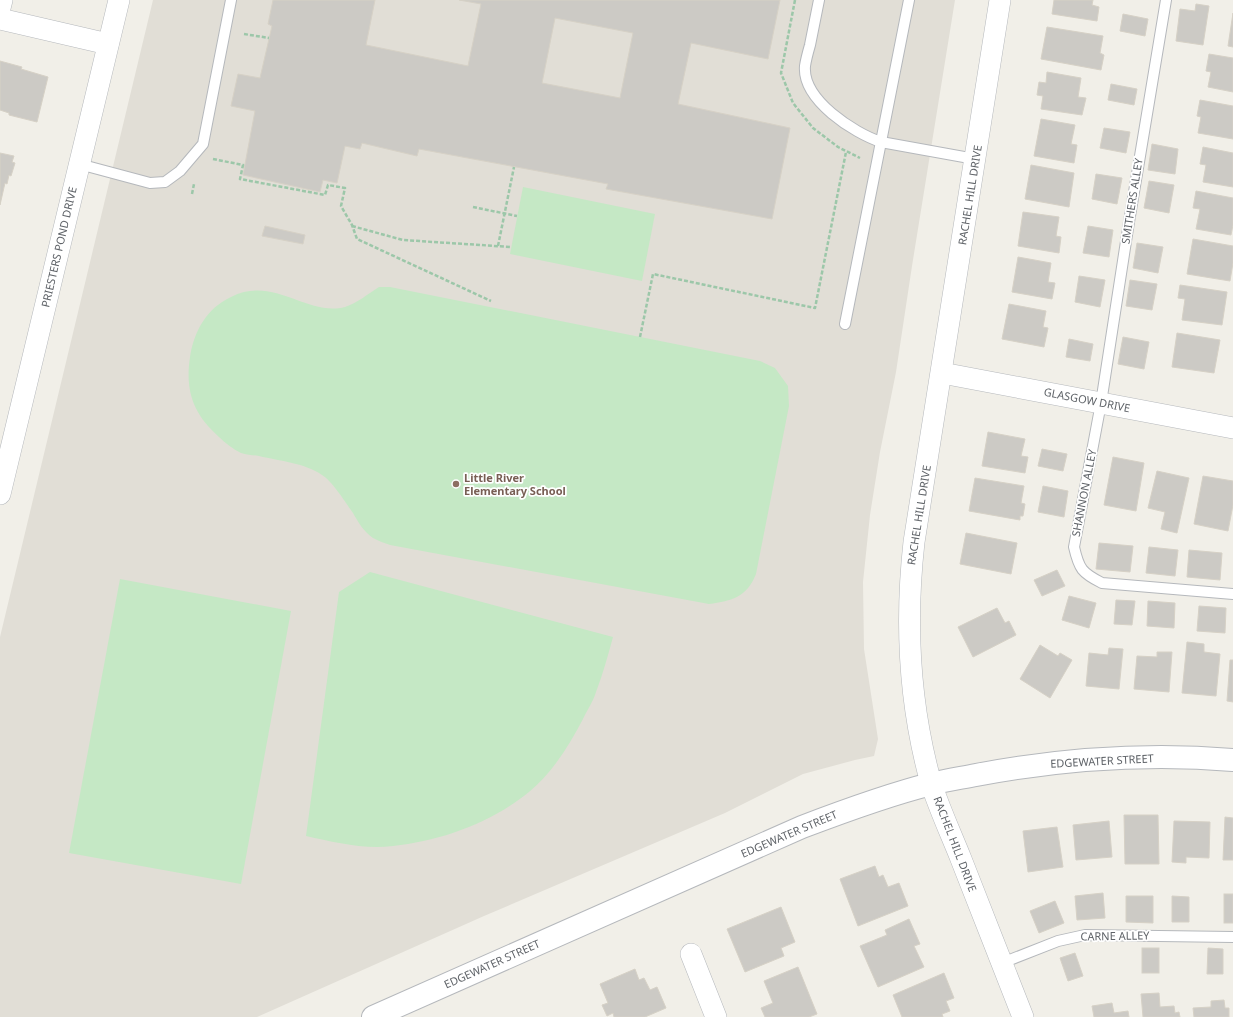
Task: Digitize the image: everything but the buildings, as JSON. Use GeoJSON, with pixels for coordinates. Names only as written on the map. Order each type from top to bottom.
{"type":"FeatureCollection","features":[{"type":"Feature","properties":{"kind":"street"},"geometry":{"type":"LineString","coordinates":[[0,8],[2,0]]}},
{"type":"Feature","properties":{"kind":"street","name":"PRIESTERS POND DRIVE"},"geometry":{"type":"LineString","coordinates":[[0,494],[118,0]]}},
{"type":"Feature","properties":{"kind":"street","name":"RACHEL HILL DRIVE"},"geometry":{"type":"LineString","coordinates":[[1000,0],[976,159],[914,542],[910,576],[910,654],[914,697],[921,741],[932,784],[1023,1017]]}},
{"type":"Feature","properties":{"kind":"street"},"geometry":{"type":"LineString","coordinates":[[0,19],[108,44]]}},
{"type":"Feature","properties":{"kind":"street","name":"GLASGOW DRIVE"},"geometry":{"type":"LineString","coordinates":[[942,373],[1233,428]]}},
{"type":"Feature","properties":{"kind":"street","name":"EDGEWATER STREET"},"geometry":{"type":"LineString","coordinates":[[373,1017],[402,1011],[802,827],[866,803],[932,784],[1004,770],[1056,763],[1114,758],[1172,757],[1233,760]]}},
{"type":"Feature","properties":{"kind":"street"},"geometry":{"type":"LineString","coordinates":[[691,954],[716,1017]]}},
{"type":"Feature","properties":{"kind":"lane"},"geometry":{"type":"LineString","coordinates":[[79,164],[150,183],[165,182],[180,171],[203,144],[231,0]]}},
{"type":"Feature","properties":{"kind":"lane"},"geometry":{"type":"LineString","coordinates":[[819,0],[805,68],[809,86],[819,101],[843,122],[860,133],[881,142],[976,159]]}},
{"type":"Feature","properties":{"kind":"lane"},"geometry":{"type":"LineString","coordinates":[[844,324],[909,0]]}},
{"type":"Feature","properties":{"kind":"lane","name":"SMITHERS ALLEY"},"geometry":{"type":"LineString","coordinates":[[1101,403],[1166,0]]}},
{"type":"Feature","properties":{"kind":"lane","name":"SHANNON ALLEY"},"geometry":{"type":"LineString","coordinates":[[1101,403],[1074,547],[1078,563],[1088,576],[1102,583],[1233,594]]}},
{"type":"Feature","properties":{"kind":"lane","name":"CARNE ALLEY"},"geometry":{"type":"LineString","coordinates":[[1002,963],[1058,941],[1085,935],[1233,937]]}},
{"type":"Feature","properties":{"kind":"path"},"geometry":{"type":"LineString","coordinates":[[244,34],[270,38]]}},
{"type":"Feature","properties":{"kind":"path"},"geometry":{"type":"LineString","coordinates":[[640,337],[653,274],[814,308],[846,152]]}},
{"type":"Feature","properties":{"kind":"path"},"geometry":{"type":"LineString","coordinates":[[207,158],[242,166],[240,179],[325,195],[328,185],[345,188],[341,206],[352,225],[357,239],[491,300]]}},
{"type":"Feature","properties":{"kind":"path"},"geometry":{"type":"LineString","coordinates":[[498,246],[514,167]]}},
{"type":"Feature","properties":{"kind":"path"},"geometry":{"type":"LineString","coordinates":[[192,194],[194,182]]}},
{"type":"Feature","properties":{"kind":"path"},"geometry":{"type":"LineString","coordinates":[[473,207],[517,216]]}},
{"type":"Feature","properties":{"kind":"path"},"geometry":{"type":"LineString","coordinates":[[352,225],[403,240],[511,247]]}},
{"type":"Feature","properties":{"kind":"shaded area","name":"Little River Elementary School"},"geometry":{"type":"Polygon","coordinates":[[[153,0],[955,0],[896,372],[880,452],[870,515],[863,582],[864,649],[878,739],[874,756],[803,774],[725,813],[484,916],[257,1017],[0,1017],[0,637],[153,0]]]}},
{"type":"Feature","properties":{"kind":"green space"},"geometry":{"type":"Polygon","coordinates":[[[523,187],[655,214],[642,281],[510,254],[523,187]]]}},
{"type":"Feature","properties":{"kind":"green space"},"geometry":{"type":"Polygon","coordinates":[[[379,287],[390,287],[760,361],[775,368],[788,386],[789,406],[756,574],[748,588],[743,593],[732,599],[709,604],[390,545],[375,539],[367,533],[339,492],[322,475],[300,465],[241,453],[232,448],[203,420],[197,411],[190,391],[190,357],[198,329],[215,307],[231,297],[247,292],[262,291],[276,293],[317,307],[331,309],[345,307],[358,301],[379,287]]]}},
{"type":"Feature","properties":{"kind":"green space"},"geometry":{"type":"Polygon","coordinates":[[[370,572],[613,637],[592,703],[566,749],[553,768],[537,785],[514,803],[498,813],[465,829],[411,844],[382,847],[349,845],[306,836],[339,592],[370,572]]]}},
{"type":"Feature","properties":{"kind":"green space"},"geometry":{"type":"Polygon","coordinates":[[[120,579],[291,611],[241,884],[69,853],[120,579]]]}},
{"type":"Feature","properties":{"kind":"place","name":"Little River Elementary School"},"geometry":{"type":"Point","coordinates":[456,484]}}]}
